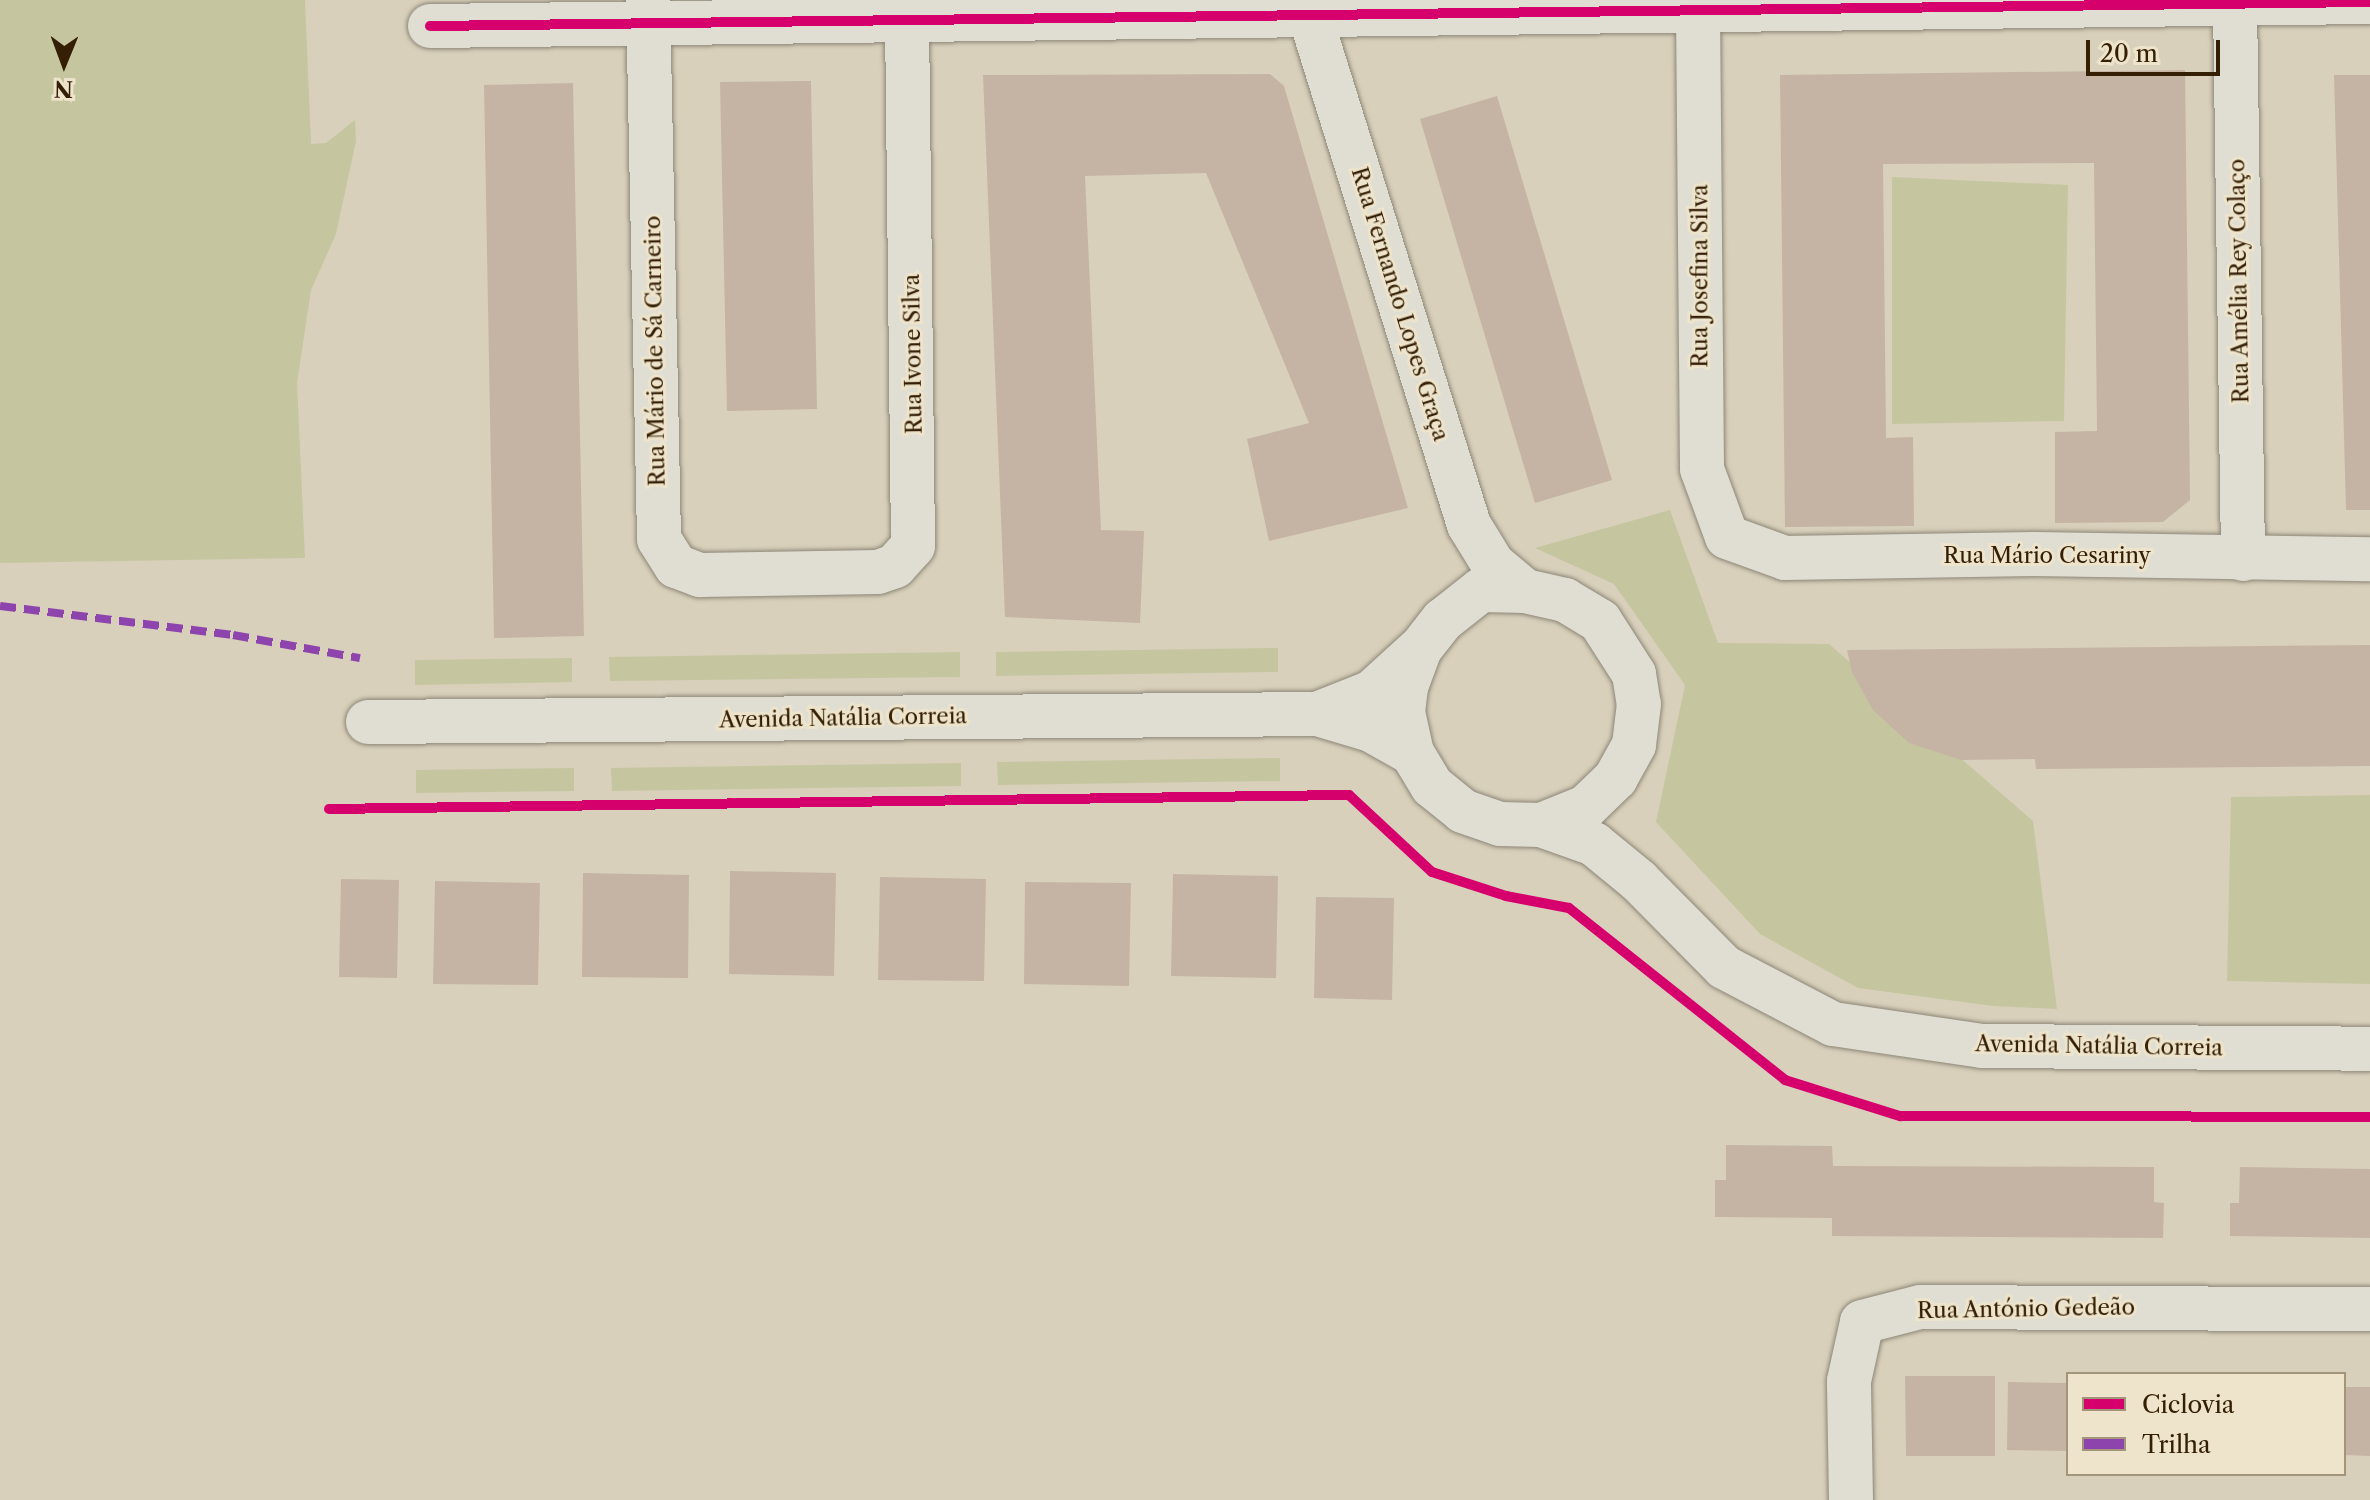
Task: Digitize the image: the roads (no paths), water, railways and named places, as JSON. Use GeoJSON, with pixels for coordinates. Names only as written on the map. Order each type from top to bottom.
{"type":"FeatureCollection","features":[{"type":"Feature","properties":{"kind":"street"},"geometry":{"type":"LineString","coordinates":[[430,26],[648,13],[907,19],[1306,6],[1698,10],[2370,2]]}},
{"type":"Feature","properties":{"kind":"street","name":"Rua Amélia Rey Colaço"},"geometry":{"type":"LineString","coordinates":[[2235,4],[2243,559]]}},
{"type":"Feature","properties":{"kind":"street","name":"Rua Fernando Lopes Graça"},"geometry":{"type":"LineString","coordinates":[[1306,6],[1469,525],[1493,564],[1525,591]]}},
{"type":"Feature","properties":{"kind":"street","name":"Rua Josefina Silva"},"geometry":{"type":"LineString","coordinates":[[1698,10],[1702,469],[1727,537]]}},
{"type":"Feature","properties":{"kind":"street","name":"Rua Mário de Sá Carneiro"},"geometry":{"type":"LineString","coordinates":[[648,13],[659,539],[676,566],[688,572],[781,574]]}},
{"type":"Feature","properties":{"kind":"street","name":"Rua Ivone Silva"},"geometry":{"type":"LineString","coordinates":[[781,574],[878,572],[906,558],[916,533],[907,19]]}},
{"type":"Feature","properties":{"kind":"street"},"geometry":{"type":"LineString","coordinates":[[1432,634],[1481,590],[1525,591],[1565,600],[1600,621],[1634,674],[1639,704],[1634,745],[1616,778],[1586,807],[1541,825],[1500,824],[1463,811],[1432,786],[1412,753],[1403,712],[1406,687],[1461,574],[1469,525]]}},
{"type":"Feature","properties":{"kind":"street","name":"Rua Mário Cesariny"},"geometry":{"type":"LineString","coordinates":[[1727,537],[1785,558],[2034,554],[2370,559]]}},
{"type":"Feature","properties":{"kind":"street","name":"Avenida Natália Correia"},"geometry":{"type":"LineString","coordinates":[[1317,714],[1372,692],[1432,634]]}},
{"type":"Feature","properties":{"kind":"street","name":"Avenida Natália Correia"},"geometry":{"type":"LineString","coordinates":[[368,722],[1317,714],[1371,730],[1412,753]]}},
{"type":"Feature","properties":{"kind":"street","name":"Avenida Natália Correia"},"geometry":{"type":"LineString","coordinates":[[1616,778],[1617,825],[1639,881]]}},
{"type":"Feature","properties":{"kind":"street","name":"Avenida Natália Correia"},"geometry":{"type":"LineString","coordinates":[[1541,825],[1594,844],[1639,881],[1724,967],[1833,1024],[1982,1046],[2370,1049]]}},
{"type":"Feature","properties":{"kind":"street","name":"Rua António Gedeão"},"geometry":{"type":"LineString","coordinates":[[1851,1500],[1849,1381],[1862,1322],[1920,1307],[2370,1309]]}}]}
